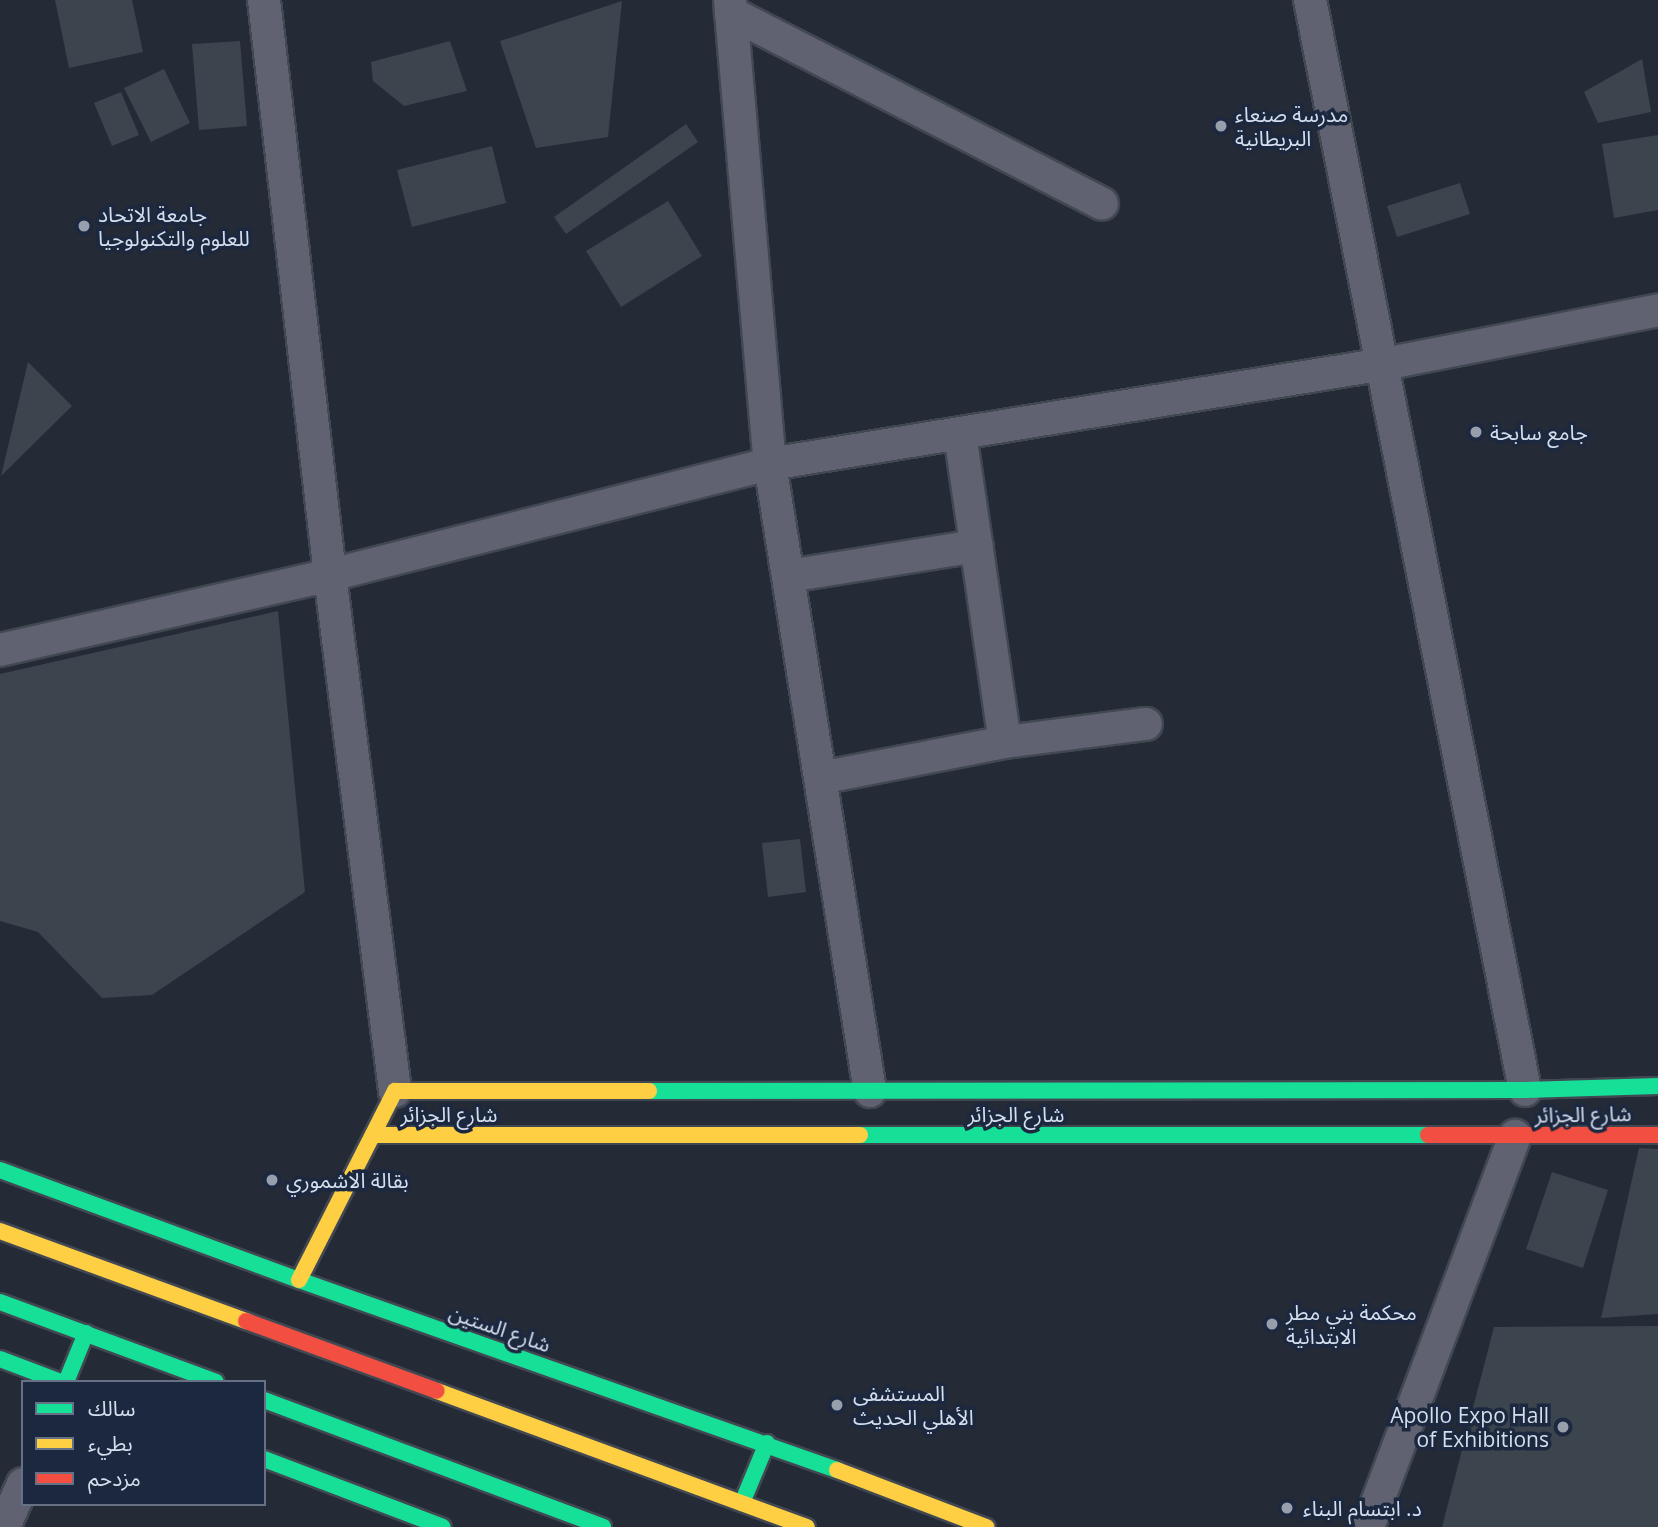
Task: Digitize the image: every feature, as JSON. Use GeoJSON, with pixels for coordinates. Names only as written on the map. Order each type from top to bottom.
{"type":"FeatureCollection","features":[{"type":"Feature","properties":{"kind":"main road","name":"شارع الجزائر"},"geometry":{"type":"LineString","coordinates":[[375,1135],[1521,1110],[1658,1086]]}},
{"type":"Feature","properties":{"kind":"main road","name":"شارع الجزائر"},"geometry":{"type":"LineString","coordinates":[[395,1091],[870,1091],[1521,1110],[1658,1135]]}},
{"type":"Feature","properties":{"kind":"main road"},"geometry":{"type":"LineString","coordinates":[[299,1280],[395,1091]]}},
{"type":"Feature","properties":{"kind":"main road","name":"شارع الستين"},"geometry":{"type":"LineString","coordinates":[[0,1170],[299,1280],[767,1443],[986,1527]]}},
{"type":"Feature","properties":{"kind":"main road"},"geometry":{"type":"LineString","coordinates":[[0,1231],[807,1527]]}},
{"type":"Feature","properties":{"kind":"main road"},"geometry":{"type":"LineString","coordinates":[[0,1302],[211,1380]]}},
{"type":"Feature","properties":{"kind":"main road"},"geometry":{"type":"LineString","coordinates":[[64,1380],[86,1333]]}},
{"type":"Feature","properties":{"kind":"main road"},"geometry":{"type":"LineString","coordinates":[[0,1359],[58,1380]]}},
{"type":"Feature","properties":{"kind":"main road"},"geometry":{"type":"LineString","coordinates":[[266,1401],[603,1527]]}},
{"type":"Feature","properties":{"kind":"main road"},"geometry":{"type":"LineString","coordinates":[[742,1503],[767,1443]]}},
{"type":"Feature","properties":{"kind":"main road"},"geometry":{"type":"LineString","coordinates":[[266,1460],[443,1527]]}},
{"type":"Feature","properties":{"kind":"street"},"geometry":{"type":"LineString","coordinates":[[264,0],[330,575],[395,1091]]}},
{"type":"Feature","properties":{"kind":"street"},"geometry":{"type":"LineString","coordinates":[[1310,0],[1384,364],[1521,1110],[1368,1527]]}},
{"type":"Feature","properties":{"kind":"street"},"geometry":{"type":"LineString","coordinates":[[731,6],[1102,204]]}},
{"type":"Feature","properties":{"kind":"street"},"geometry":{"type":"LineString","coordinates":[[731,6],[770,464],[870,1091]]}},
{"type":"Feature","properties":{"kind":"street"},"geometry":{"type":"LineString","coordinates":[[0,650],[330,575],[770,464],[1384,364],[1658,310]]}},
{"type":"Feature","properties":{"kind":"street"},"geometry":{"type":"LineString","coordinates":[[960,434],[1005,742]]}},
{"type":"Feature","properties":{"kind":"street"},"geometry":{"type":"LineString","coordinates":[[789,576],[977,545]]}},
{"type":"Feature","properties":{"kind":"street"},"geometry":{"type":"LineString","coordinates":[[820,778],[1005,742],[1146,724]]}},
{"type":"Feature","properties":{"kind":"street"},"geometry":{"type":"LineString","coordinates":[[4,1527],[21,1489]]}},
{"type":"Feature","properties":{"kind":"building"},"geometry":{"type":"Polygon","coordinates":[[[55,0],[132,0],[143,52],[69,68],[55,0]]]}},
{"type":"Feature","properties":{"kind":"building"},"geometry":{"type":"Polygon","coordinates":[[[622,1],[608,137],[536,148],[500,41],[622,1]]]}},
{"type":"Feature","properties":{"kind":"building"},"geometry":{"type":"Polygon","coordinates":[[[240,41],[247,126],[199,130],[192,44],[240,41]]]}},
{"type":"Feature","properties":{"kind":"building"},"geometry":{"type":"Polygon","coordinates":[[[450,41],[467,91],[404,106],[373,81],[371,62],[450,41]]]}},
{"type":"Feature","properties":{"kind":"building"},"geometry":{"type":"Polygon","coordinates":[[[1642,59],[1651,112],[1598,123],[1584,92],[1642,59]]]}},
{"type":"Feature","properties":{"kind":"building"},"geometry":{"type":"Polygon","coordinates":[[[164,69],[190,123],[151,142],[124,88],[164,69]]]}},
{"type":"Feature","properties":{"kind":"building"},"geometry":{"type":"Polygon","coordinates":[[[121,92],[139,135],[112,146],[94,103],[121,92]]]}},
{"type":"Feature","properties":{"kind":"building"},"geometry":{"type":"Polygon","coordinates":[[[686,124],[698,142],[566,234],[554,217],[686,124]]]}},
{"type":"Feature","properties":{"kind":"building"},"geometry":{"type":"Polygon","coordinates":[[[1658,135],[1658,210],[1614,218],[1602,144],[1658,135]]]}},
{"type":"Feature","properties":{"kind":"building"},"geometry":{"type":"Polygon","coordinates":[[[492,146],[506,203],[412,227],[397,170],[492,146]]]}},
{"type":"Feature","properties":{"kind":"building"},"geometry":{"type":"Polygon","coordinates":[[[1460,183],[1470,214],[1397,237],[1387,206],[1460,183]]]}},
{"type":"Feature","properties":{"kind":"building"},"geometry":{"type":"Polygon","coordinates":[[[668,201],[702,256],[621,307],[586,251],[668,201]]]}},
{"type":"Feature","properties":{"kind":"building"},"geometry":{"type":"Polygon","coordinates":[[[28,362],[72,406],[1,476],[28,362]]]}},
{"type":"Feature","properties":{"kind":"building"},"geometry":{"type":"Polygon","coordinates":[[[278,611],[305,892],[152,995],[102,998],[38,932],[0,921],[0,674],[278,611]]]}},
{"type":"Feature","properties":{"kind":"building"},"geometry":{"type":"Polygon","coordinates":[[[800,839],[806,892],[768,897],[762,843],[800,839]]]}},
{"type":"Feature","properties":{"kind":"building"},"geometry":{"type":"Polygon","coordinates":[[[1639,1148],[1658,1149],[1658,1314],[1601,1318],[1639,1148]]]}},
{"type":"Feature","properties":{"kind":"building"},"geometry":{"type":"Polygon","coordinates":[[[1552,1172],[1608,1190],[1583,1268],[1526,1249],[1552,1172]]]}},
{"type":"Feature","properties":{"kind":"building","name":"Apollo Expo Hall of Exhibitions"},"geometry":{"type":"Polygon","coordinates":[[[1658,1326],[1658,1527],[1442,1527],[1494,1327],[1658,1326]]]}},
{"type":"Feature","properties":{"kind":"traffic: fast"},"geometry":{"type":"LineString","coordinates":[[649,1091],[1525,1090],[1658,1086]]}},
{"type":"Feature","properties":{"kind":"traffic: fast"},"geometry":{"type":"LineString","coordinates":[[860,1135],[1428,1135]]}},
{"type":"Feature","properties":{"kind":"traffic: fast"},"geometry":{"type":"LineString","coordinates":[[0,1170],[299,1280],[837,1470]]}},
{"type":"Feature","properties":{"kind":"traffic: fast"},"geometry":{"type":"LineString","coordinates":[[0,1302],[211,1380]]}},
{"type":"Feature","properties":{"kind":"traffic: fast"},"geometry":{"type":"LineString","coordinates":[[67,1380],[86,1333]]}},
{"type":"Feature","properties":{"kind":"traffic: fast"},"geometry":{"type":"LineString","coordinates":[[0,1359],[56,1380]]}},
{"type":"Feature","properties":{"kind":"traffic: fast"},"geometry":{"type":"LineString","coordinates":[[266,1401],[603,1527]]}},
{"type":"Feature","properties":{"kind":"traffic: fast"},"geometry":{"type":"LineString","coordinates":[[742,1503],[767,1443]]}},
{"type":"Feature","properties":{"kind":"traffic: fast"},"geometry":{"type":"LineString","coordinates":[[266,1460],[443,1527]]}},
{"type":"Feature","properties":{"kind":"traffic: slow"},"geometry":{"type":"LineString","coordinates":[[299,1280],[395,1091],[649,1091]]}},
{"type":"Feature","properties":{"kind":"traffic: slow"},"geometry":{"type":"LineString","coordinates":[[375,1135],[860,1135]]}},
{"type":"Feature","properties":{"kind":"traffic: slow"},"geometry":{"type":"LineString","coordinates":[[0,1231],[246,1321]]}},
{"type":"Feature","properties":{"kind":"traffic: slow"},"geometry":{"type":"LineString","coordinates":[[437,1391],[807,1527]]}},
{"type":"Feature","properties":{"kind":"traffic: slow"},"geometry":{"type":"LineString","coordinates":[[837,1470],[986,1527]]}},
{"type":"Feature","properties":{"kind":"traffic: jam"},"geometry":{"type":"LineString","coordinates":[[1428,1135],[1658,1135]]}},
{"type":"Feature","properties":{"kind":"traffic: jam"},"geometry":{"type":"LineString","coordinates":[[246,1321],[437,1391]]}},
{"type":"Feature","properties":{"kind":"place","name":"مدرسة صنعاء البريطانية"},"geometry":{"type":"Point","coordinates":[1221,126]}},
{"type":"Feature","properties":{"kind":"place","name":"جامعة الاتحاد للعلوم والتكنولوجيا"},"geometry":{"type":"Point","coordinates":[84,226]}},
{"type":"Feature","properties":{"kind":"place","name":"جامع سابحة"},"geometry":{"type":"Point","coordinates":[1476,432]}},
{"type":"Feature","properties":{"kind":"place","name":"بقالة الاشموري"},"geometry":{"type":"Point","coordinates":[272,1180]}},
{"type":"Feature","properties":{"kind":"place","name":"محكمة بني مطر الابتدائية"},"geometry":{"type":"Point","coordinates":[1272,1324]}},
{"type":"Feature","properties":{"kind":"place","name":"المستشفى الأهلي الحديث"},"geometry":{"type":"Point","coordinates":[837,1405]}},
{"type":"Feature","properties":{"kind":"place","name":"Apollo Expo Hall of Exhibitions"},"geometry":{"type":"Point","coordinates":[1563,1427]}},
{"type":"Feature","properties":{"kind":"place","name":"د. ابتسام البناء"},"geometry":{"type":"Point","coordinates":[1287,1508]}}]}
